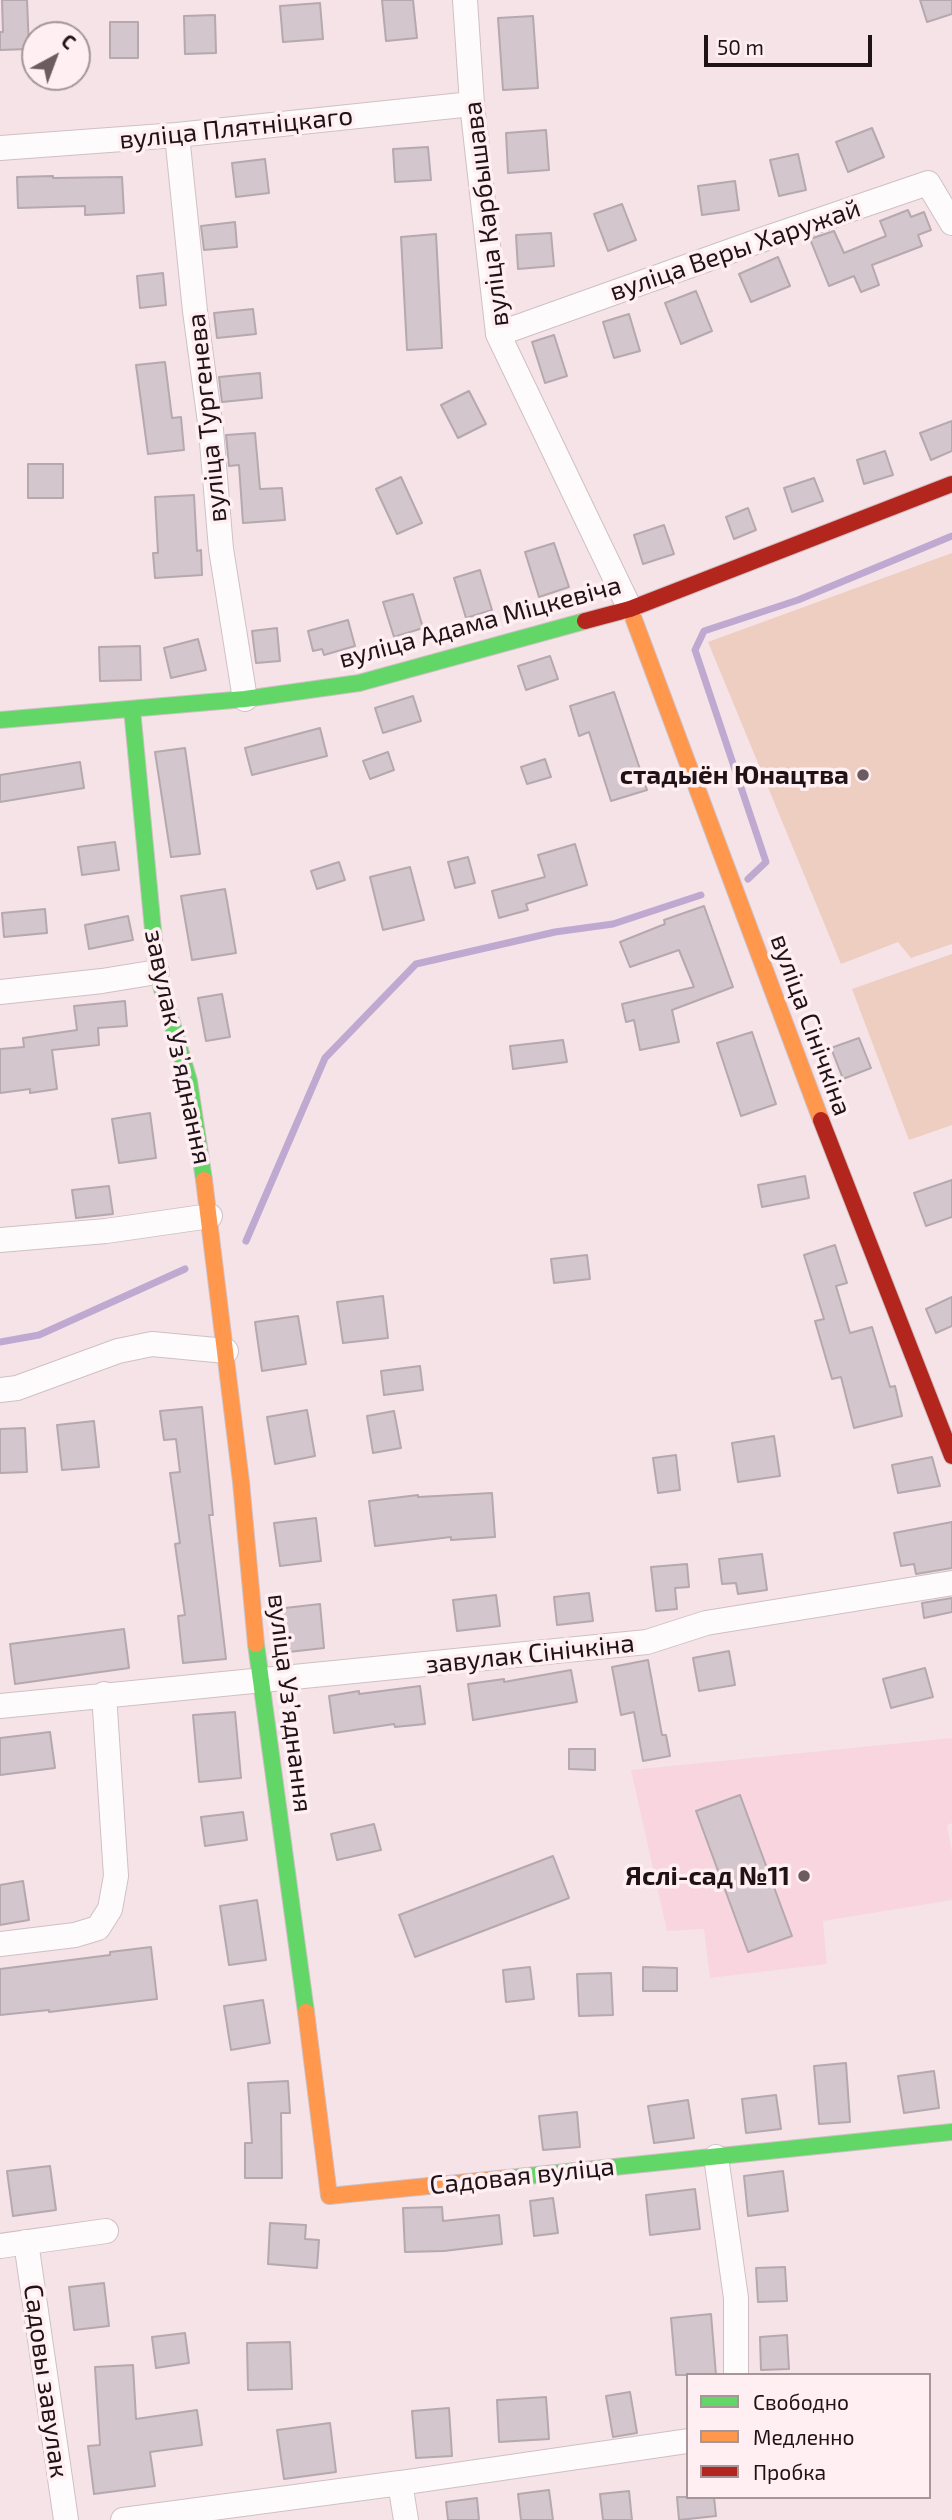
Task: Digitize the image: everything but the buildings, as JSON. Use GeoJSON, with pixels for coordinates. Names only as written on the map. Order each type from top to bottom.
{"type":"FeatureCollection","features":[{"type":"Feature","properties":{"kind":"street","name":"вуліца Карбышава"},"geometry":{"type":"LineString","coordinates":[[465,0],[472,104],[498,334],[630,609]]}},
{"type":"Feature","properties":{"kind":"street","name":"вуліца Плятніцкаго"},"geometry":{"type":"LineString","coordinates":[[0,148],[177,135],[472,104]]}},
{"type":"Feature","properties":{"kind":"street","name":"вуліца Тургенева"},"geometry":{"type":"LineString","coordinates":[[177,135],[195,311],[211,430],[221,550],[244,699]]}},
{"type":"Feature","properties":{"kind":"street","name":"вуліца Веры Харужай"},"geometry":{"type":"LineString","coordinates":[[498,334],[767,237],[928,183],[952,223]]}},
{"type":"Feature","properties":{"kind":"street","name":"вуліца Адама Міцкевіча"},"geometry":{"type":"LineString","coordinates":[[0,720],[244,699],[359,683],[630,609],[952,484]]}},
{"type":"Feature","properties":{"kind":"street","name":"вуліца Сінічкіна"},"geometry":{"type":"LineString","coordinates":[[630,609],[832,1152],[952,1456]]}},
{"type":"Feature","properties":{"kind":"street","name":"завулак Узʼяднання"},"geometry":{"type":"LineString","coordinates":[[132,709],[157,972],[189,1081],[210,1216]]}},
{"type":"Feature","properties":{"kind":"street"},"geometry":{"type":"LineString","coordinates":[[0,992],[157,972]]}},
{"type":"Feature","properties":{"kind":"street"},"geometry":{"type":"LineString","coordinates":[[0,1240],[106,1231],[210,1216]]}},
{"type":"Feature","properties":{"kind":"street","name":"вуліца Узʼяднання"},"geometry":{"type":"LineString","coordinates":[[210,1216],[259,1681],[289,1879],[329,2196]]}},
{"type":"Feature","properties":{"kind":"street"},"geometry":{"type":"LineString","coordinates":[[0,1390],[17,1388],[118,1350],[152,1344],[226,1351]]}},
{"type":"Feature","properties":{"kind":"street","name":"завулак Сінічкіна"},"geometry":{"type":"LineString","coordinates":[[0,1706],[647,1642],[706,1623],[952,1583]]}},
{"type":"Feature","properties":{"kind":"street"},"geometry":{"type":"LineString","coordinates":[[0,1944],[75,1935],[98,1927],[110,1909],[116,1876],[104,1694]]}},
{"type":"Feature","properties":{"kind":"street","name":"Садовая вуліца"},"geometry":{"type":"LineString","coordinates":[[329,2196],[952,2132]]}},
{"type":"Feature","properties":{"kind":"street"},"geometry":{"type":"LineString","coordinates":[[716,2157],[736,2298],[736,2373]]}},
{"type":"Feature","properties":{"kind":"street"},"geometry":{"type":"LineString","coordinates":[[0,2246],[106,2231]]}},
{"type":"Feature","properties":{"kind":"street","name":"Садовы завулак"},"geometry":{"type":"LineString","coordinates":[[26,2242],[66,2520]]}},
{"type":"Feature","properties":{"kind":"street"},"geometry":{"type":"LineString","coordinates":[[123,2520],[686,2441]]}},
{"type":"Feature","properties":{"kind":"street"},"geometry":{"type":"LineString","coordinates":[[400,2483],[406,2520]]}},
{"type":"Feature","properties":{"kind":"shaded area","name":"стадыён Юнацтва"},"geometry":{"type":"Polygon","coordinates":[[[952,553],[952,944],[911,958],[898,942],[841,964],[708,642],[952,553]]]}},
{"type":"Feature","properties":{"kind":"shaded area"},"geometry":{"type":"Polygon","coordinates":[[[952,954],[952,1125],[909,1140],[852,989],[952,954]]]}},
{"type":"Feature","properties":{"kind":"shaded area","name":"Яслі-сад №11"},"geometry":{"type":"Polygon","coordinates":[[[952,1738],[952,1823],[947,1825],[952,1852],[952,1900],[823,1921],[827,1964],[710,1978],[704,1929],[667,1931],[631,1770],[952,1738]]]}},
{"type":"Feature","properties":{"kind":"waterway"},"geometry":{"type":"LineString","coordinates":[[748,879],[766,862],[695,650],[704,631],[798,600],[952,536]]}},
{"type":"Feature","properties":{"kind":"waterway"},"geometry":{"type":"LineString","coordinates":[[246,1241],[325,1058],[416,964],[555,932],[613,924],[701,895]]}},
{"type":"Feature","properties":{"kind":"waterway"},"geometry":{"type":"LineString","coordinates":[[0,1342],[39,1335],[185,1269]]}},
{"type":"Feature","properties":{"kind":"traffic: fast"},"geometry":{"type":"LineString","coordinates":[[0,720],[245,699],[359,683],[585,621]]}},
{"type":"Feature","properties":{"kind":"traffic: fast"},"geometry":{"type":"LineString","coordinates":[[132,709],[157,972],[189,1081],[204,1180]]}},
{"type":"Feature","properties":{"kind":"traffic: fast"},"geometry":{"type":"LineString","coordinates":[[256,1644],[306,2012]]}},
{"type":"Feature","properties":{"kind":"traffic: fast"},"geometry":{"type":"LineString","coordinates":[[508,2178],[952,2132]]}},
{"type":"Feature","properties":{"kind":"traffic: slow"},"geometry":{"type":"LineString","coordinates":[[630,609],[821,1120]]}},
{"type":"Feature","properties":{"kind":"traffic: slow"},"geometry":{"type":"LineString","coordinates":[[204,1180],[241,1482],[256,1644]]}},
{"type":"Feature","properties":{"kind":"traffic: slow"},"geometry":{"type":"LineString","coordinates":[[306,2012],[329,2196],[508,2178]]}},
{"type":"Feature","properties":{"kind":"traffic: jam"},"geometry":{"type":"LineString","coordinates":[[585,621],[630,609],[952,484]]}},
{"type":"Feature","properties":{"kind":"traffic: jam"},"geometry":{"type":"LineString","coordinates":[[821,1120],[952,1456]]}},
{"type":"Feature","properties":{"kind":"place","name":"стадыён Юнацтва"},"geometry":{"type":"Point","coordinates":[863,775]}},
{"type":"Feature","properties":{"kind":"place","name":"Яслі-сад №11"},"geometry":{"type":"Point","coordinates":[804,1876]}}]}
